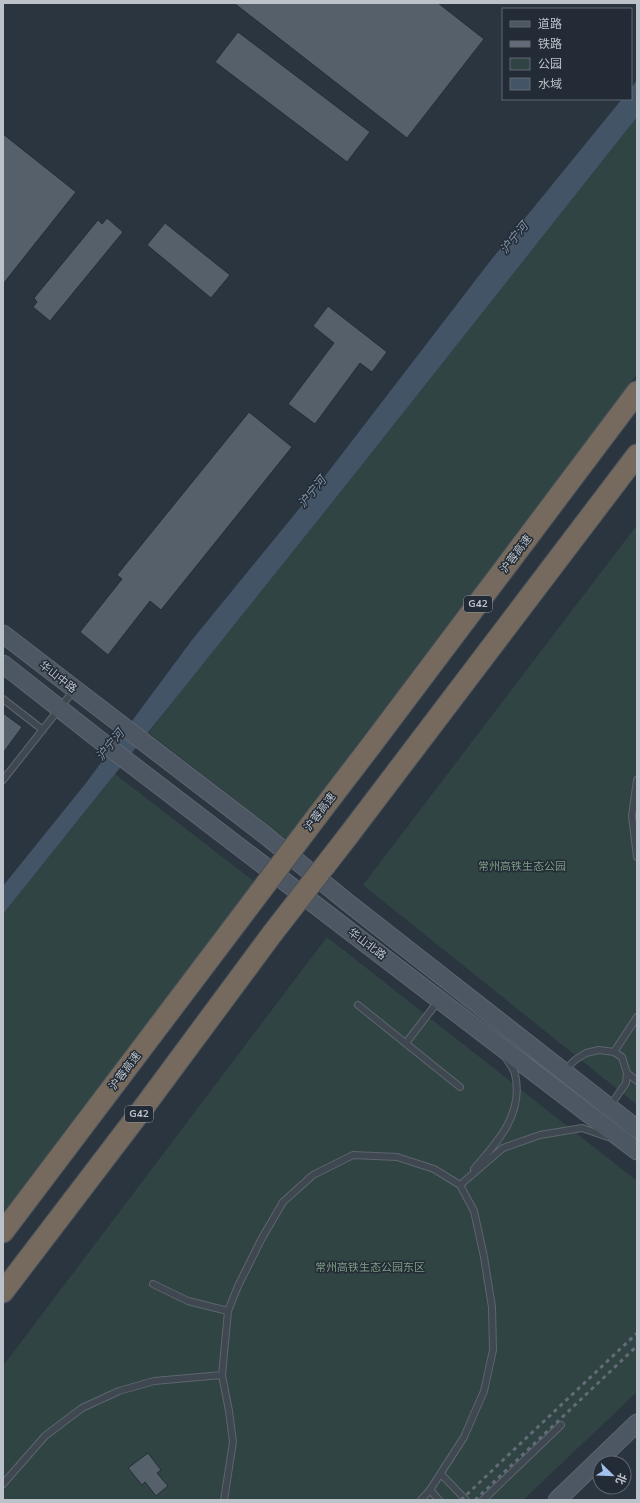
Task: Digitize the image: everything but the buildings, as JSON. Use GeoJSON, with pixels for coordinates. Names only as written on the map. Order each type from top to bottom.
{"type":"FeatureCollection","features":[{"type":"Feature","properties":{"kind":"highway","name":"沪蓉高速"},"geometry":{"type":"LineString","coordinates":[[3,1232],[373,744],[637,392]]}},
{"type":"Feature","properties":{"kind":"highway","name":"G42"},"geometry":{"type":"LineString","coordinates":[[3,1292],[144,1107],[272,934],[637,455]]}},
{"type":"Feature","properties":{"kind":"main road","name":"华山中路"},"geometry":{"type":"LineString","coordinates":[[3,634],[114,720]]}},
{"type":"Feature","properties":{"kind":"main road"},"geometry":{"type":"LineString","coordinates":[[3,664],[60,708]]}},
{"type":"Feature","properties":{"kind":"main road","name":"华山北路"},"geometry":{"type":"LineString","coordinates":[[60,708],[97,738],[632,1147]]}},
{"type":"Feature","properties":{"kind":"main road","name":"华山北路"},"geometry":{"type":"LineString","coordinates":[[114,720],[265,835],[347,902],[637,1129]]}},
{"type":"Feature","properties":{"kind":"main road"},"geometry":{"type":"LineString","coordinates":[[557,1500],[637,1423]]}},
{"type":"Feature","properties":{"kind":"lane"},"geometry":{"type":"LineString","coordinates":[[3,780],[74,690]]}},
{"type":"Feature","properties":{"kind":"lane"},"geometry":{"type":"LineString","coordinates":[[3,699],[43,730]]}},
{"type":"Feature","properties":{"kind":"lane"},"geometry":{"type":"LineString","coordinates":[[637,780],[632,816],[637,856]]}},
{"type":"Feature","properties":{"kind":"lane"},"geometry":{"type":"LineString","coordinates":[[406,1043],[440,1000]]}},
{"type":"Feature","properties":{"kind":"lane"},"geometry":{"type":"LineString","coordinates":[[358,1004],[460,1088]]}},
{"type":"Feature","properties":{"kind":"lane"},"geometry":{"type":"LineString","coordinates":[[614,1052],[637,1017]]}},
{"type":"Feature","properties":{"kind":"lane"},"geometry":{"type":"LineString","coordinates":[[460,1186],[493,1148],[506,1130],[517,1098],[515,1073],[499,1045]]}},
{"type":"Feature","properties":{"kind":"lane"},"geometry":{"type":"LineString","coordinates":[[564,1071],[574,1060],[586,1052],[599,1050],[614,1052],[622,1057],[627,1073],[626,1083],[610,1108]]}},
{"type":"Feature","properties":{"kind":"lane"},"geometry":{"type":"LineString","coordinates":[[627,1073],[637,1081]]}},
{"type":"Feature","properties":{"kind":"lane"},"geometry":{"type":"LineString","coordinates":[[460,1186],[503,1148],[540,1135],[582,1128],[632,1147]]}},
{"type":"Feature","properties":{"kind":"lane"},"geometry":{"type":"LineString","coordinates":[[224,1500],[233,1442],[222,1375],[228,1311],[238,1286],[262,1238],[283,1202],[313,1175],[353,1155],[398,1157],[434,1169],[460,1186],[474,1211],[484,1257],[492,1307],[493,1350],[484,1391],[464,1437],[441,1474],[421,1500]]}},
{"type":"Feature","properties":{"kind":"lane"},"geometry":{"type":"LineString","coordinates":[[153,1284],[188,1301],[228,1311]]}},
{"type":"Feature","properties":{"kind":"lane"},"geometry":{"type":"LineString","coordinates":[[3,1484],[45,1436],[82,1408],[120,1391],[154,1381],[222,1375]]}},
{"type":"Feature","properties":{"kind":"lane"},"geometry":{"type":"LineString","coordinates":[[483,1500],[561,1425]]}},
{"type":"Feature","properties":{"kind":"lane"},"geometry":{"type":"LineString","coordinates":[[441,1474],[466,1500]]}},
{"type":"Feature","properties":{"kind":"lane"},"geometry":{"type":"LineString","coordinates":[[430,1490],[438,1500]]}},
{"type":"Feature","properties":{"kind":"green space"},"geometry":{"type":"Polygon","coordinates":[[[637,117],[637,374],[286,839],[149,733],[184,686],[350,480],[637,117]]]}},
{"type":"Feature","properties":{"kind":"green space","name":"常州高铁生态公园"},"geometry":{"type":"Polygon","coordinates":[[[637,525],[637,1105],[363,885],[637,525]]]}},
{"type":"Feature","properties":{"kind":"green space"},"geometry":{"type":"Polygon","coordinates":[[[115,774],[256,883],[3,1216],[3,914],[115,774]]]}},
{"type":"Feature","properties":{"kind":"green space","name":"常州高铁生态公园东区"},"geometry":{"type":"Polygon","coordinates":[[[327,937],[637,1181],[637,1392],[523,1500],[3,1500],[3,1366],[327,937]]]}},
{"type":"Feature","properties":{"kind":"water","name":"沪宁河"},"geometry":{"type":"Polygon","coordinates":[[[637,80],[637,117],[350,480],[3,914],[3,886],[86,783],[192,640],[312,493],[491,260],[621,100],[632,100],[632,87],[637,80]]]}},
{"type":"Feature","properties":{"kind":"railway"},"geometry":{"type":"LineString","coordinates":[[461,1500],[637,1333]]}},
{"type":"Feature","properties":{"kind":"railway"},"geometry":{"type":"LineString","coordinates":[[475,1500],[637,1346]]}}]}
